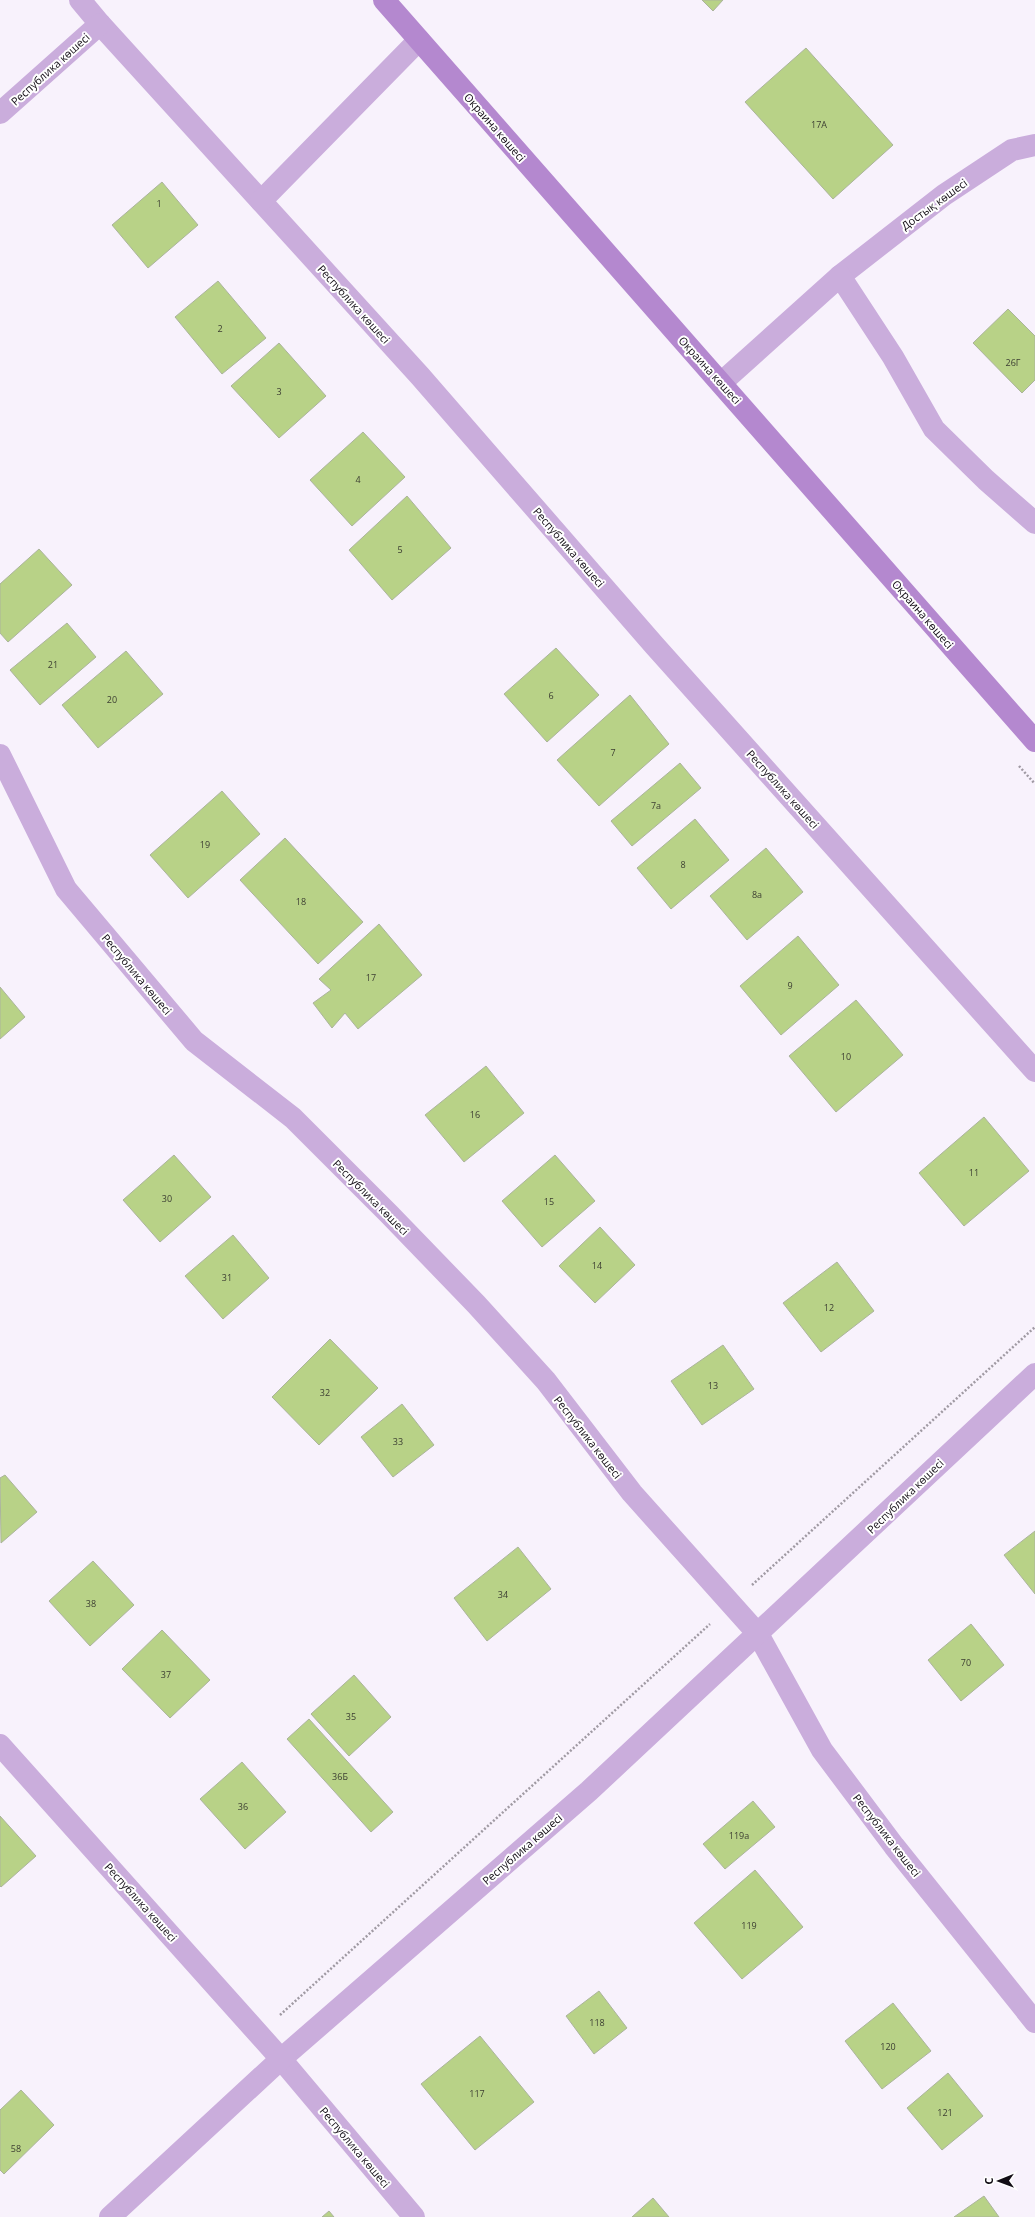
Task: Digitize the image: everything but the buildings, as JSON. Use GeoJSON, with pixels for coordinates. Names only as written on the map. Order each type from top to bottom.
{"type":"FeatureCollection","features":[{"type":"Feature","properties":{"kind":"main road","name":"Окраина көшесі"},"geometry":{"type":"LineString","coordinates":[[384,0],[1035,741]]}},
{"type":"Feature","properties":{"kind":"street","name":"Республика көшесі"},"geometry":{"type":"LineString","coordinates":[[80,0],[100,24],[420,376],[654,645],[1035,1071]]}},
{"type":"Feature","properties":{"kind":"street","name":"Республика көшесі"},"geometry":{"type":"LineString","coordinates":[[0,113],[100,24]]}},
{"type":"Feature","properties":{"kind":"street"},"geometry":{"type":"LineString","coordinates":[[261,201],[419,40]]}},
{"type":"Feature","properties":{"kind":"street","name":"Достық көшесі"},"geometry":{"type":"LineString","coordinates":[[722,383],[840,276],[944,195],[1012,150],[1035,145]]}},
{"type":"Feature","properties":{"kind":"street"},"geometry":{"type":"LineString","coordinates":[[840,276],[893,357],[934,429],[986,480],[1035,523]]}},
{"type":"Feature","properties":{"kind":"street","name":"Республика көшесі"},"geometry":{"type":"LineString","coordinates":[[0,755],[66,890],[194,1041],[293,1118],[470,1299],[546,1381],[632,1494],[758,1634],[822,1750],[894,1846],[1035,2022]]}},
{"type":"Feature","properties":{"kind":"street","name":"Республика көшесі"},"geometry":{"type":"LineString","coordinates":[[110,2217],[281,2059],[589,1791],[1035,1374]]}},
{"type":"Feature","properties":{"kind":"street","name":"Республика көшесі"},"geometry":{"type":"LineString","coordinates":[[0,1745],[281,2059],[414,2217]]}},
{"type":"Feature","properties":{"kind":"path"},"geometry":{"type":"LineString","coordinates":[[259,2034],[1035,1327]]}}]}
